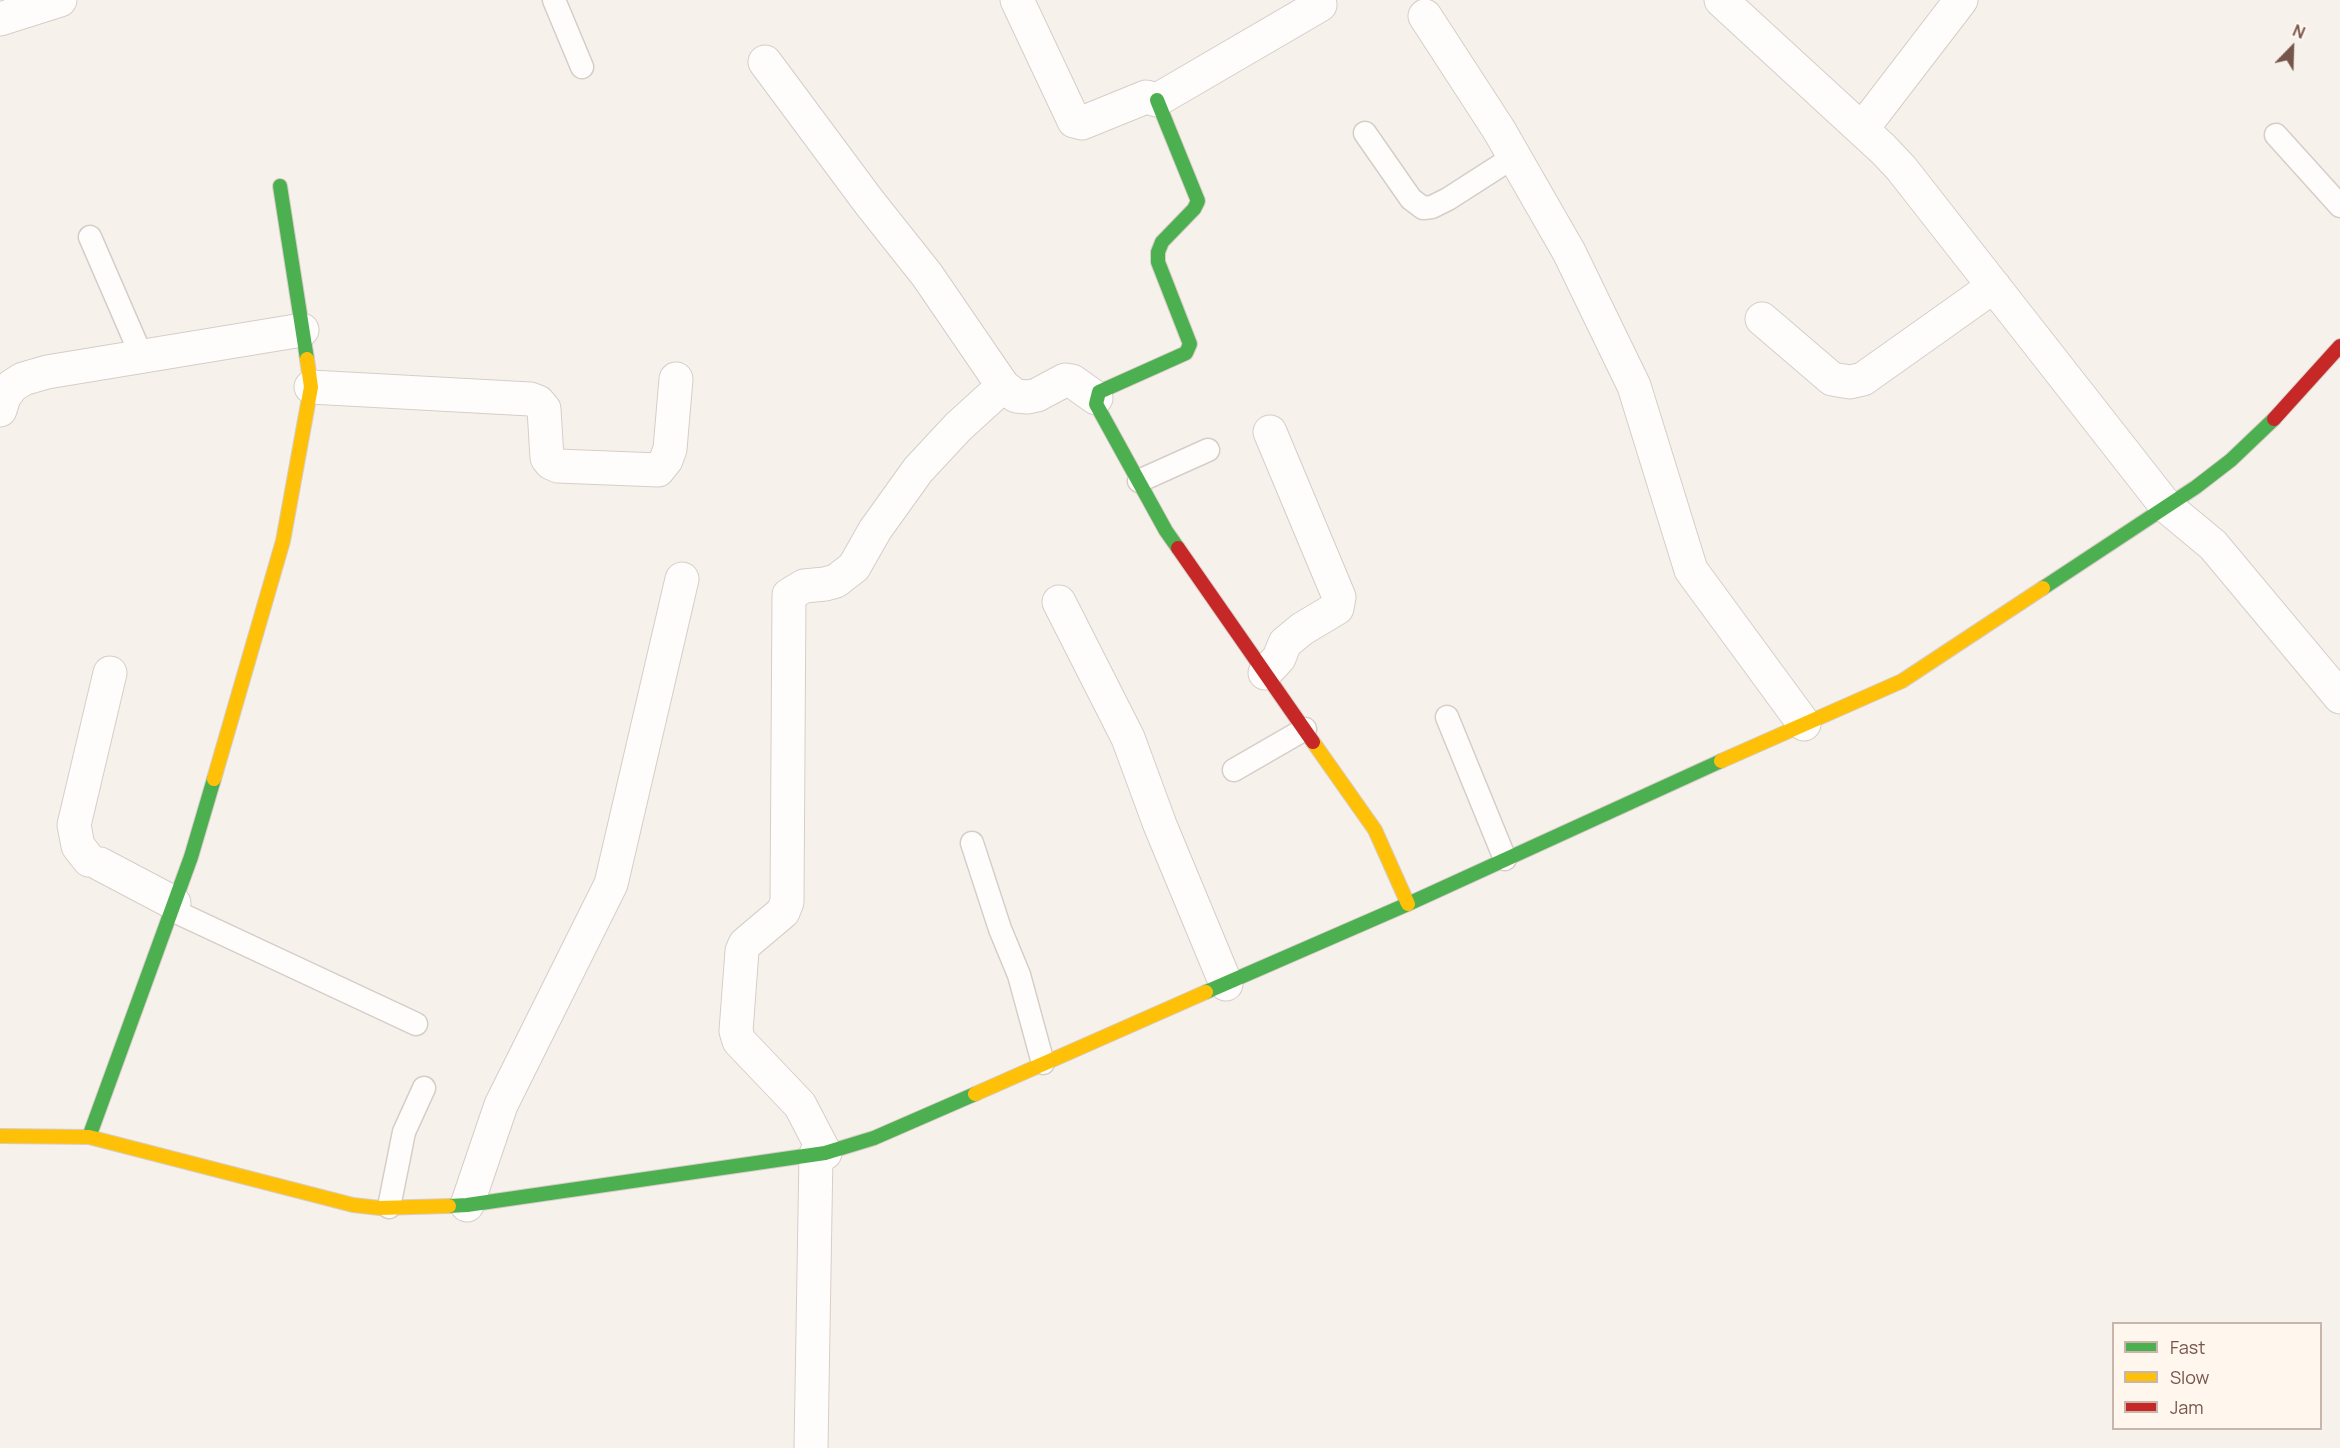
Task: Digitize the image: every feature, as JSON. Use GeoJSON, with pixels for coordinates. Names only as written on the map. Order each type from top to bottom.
{"type":"FeatureCollection","features":[{"type":"Feature","properties":{"kind":"street"},"geometry":{"type":"LineString","coordinates":[[0,19],[60,0]]}},
{"type":"Feature","properties":{"kind":"street"},"geometry":{"type":"LineString","coordinates":[[1017,0],[1074,121],[1085,122],[1146,97],[1157,100],[1320,5]]}},
{"type":"Feature","properties":{"kind":"street"},"geometry":{"type":"LineString","coordinates":[[1720,0],[1862,129],[1901,168],[2166,506],[2213,545],[2340,696]]}},
{"type":"Feature","properties":{"kind":"street"},"geometry":{"type":"LineString","coordinates":[[1862,129],[1961,0]]}},
{"type":"Feature","properties":{"kind":"street"},"geometry":{"type":"LineString","coordinates":[[1425,16],[1515,156],[1569,252],[1634,386],[1691,570],[1804,724]]}},
{"type":"Feature","properties":{"kind":"street"},"geometry":{"type":"LineString","coordinates":[[765,62],[868,202],[927,275],[1003,386],[1016,396],[1028,397],[1037,395],[1065,380],[1072,381],[1096,398]]}},
{"type":"Feature","properties":{"kind":"street"},"geometry":{"type":"LineString","coordinates":[[1157,100],[1198,201],[1194,209],[1162,242],[1158,252],[1158,262],[1190,344],[1185,353],[1099,392],[1096,404],[1166,531],[1380,839],[1408,904]]}},
{"type":"Feature","properties":{"kind":"street"},"geometry":{"type":"LineString","coordinates":[[89,1137],[191,857],[276,570],[311,387],[280,186]]}},
{"type":"Feature","properties":{"kind":"street"},"geometry":{"type":"LineString","coordinates":[[1762,319],[1832,379],[1850,382],[1863,379],[1994,286]]}},
{"type":"Feature","properties":{"kind":"street"},"geometry":{"type":"LineString","coordinates":[[0,410],[4,397],[12,386],[23,379],[47,372],[302,330]]}},
{"type":"Feature","properties":{"kind":"street"},"geometry":{"type":"LineString","coordinates":[[0,1136],[89,1137],[353,1204],[389,1207],[467,1205],[820,1154],[874,1137],[1408,904],[1902,681],[2166,506],[2231,460],[2270,424],[2340,346]]}},
{"type":"Feature","properties":{"kind":"street"},"geometry":{"type":"LineString","coordinates":[[311,387],[530,399],[538,402],[544,409],[547,458],[551,463],[558,466],[658,470],[666,460],[670,448],[676,379]]}},
{"type":"Feature","properties":{"kind":"street"},"geometry":{"type":"LineString","coordinates":[[811,1448],[820,1154],[800,1105],[739,1041],[736,1031],[741,951],[745,944],[783,912],[787,902],[789,595],[804,586],[836,581],[854,567],[875,530],[918,470],[958,427],[1003,386]]}},
{"type":"Feature","properties":{"kind":"street"},"geometry":{"type":"LineString","coordinates":[[1265,673],[1279,658],[1285,643],[1302,629],[1337,608],[1339,597],[1270,432]]}},
{"type":"Feature","properties":{"kind":"street"},"geometry":{"type":"LineString","coordinates":[[467,1205],[501,1105],[611,884],[682,579]]}},
{"type":"Feature","properties":{"kind":"street"},"geometry":{"type":"LineString","coordinates":[[1059,602],[1128,738],[1160,825],[1226,984]]}},
{"type":"Feature","properties":{"kind":"street"},"geometry":{"type":"LineString","coordinates":[[110,673],[74,825],[78,846],[95,862],[173,907]]}},
{"type":"Feature","properties":{"kind":"lane"},"geometry":{"type":"LineString","coordinates":[[555,0],[582,67]]}},
{"type":"Feature","properties":{"kind":"lane"},"geometry":{"type":"LineString","coordinates":[[1365,134],[1411,199],[1423,208],[1432,207],[1448,199],[1515,156]]}},
{"type":"Feature","properties":{"kind":"lane"},"geometry":{"type":"LineString","coordinates":[[2276,135],[2340,206]]}},
{"type":"Feature","properties":{"kind":"lane"},"geometry":{"type":"LineString","coordinates":[[90,237],[142,357]]}},
{"type":"Feature","properties":{"kind":"lane"},"geometry":{"type":"LineString","coordinates":[[1139,481],[1208,450]]}},
{"type":"Feature","properties":{"kind":"lane"},"geometry":{"type":"LineString","coordinates":[[1447,717],[1505,860]]}},
{"type":"Feature","properties":{"kind":"lane"},"geometry":{"type":"LineString","coordinates":[[1234,770],[1305,729]]}},
{"type":"Feature","properties":{"kind":"lane"},"geometry":{"type":"LineString","coordinates":[[972,843],[1000,929],[1019,975],[1043,1063]]}},
{"type":"Feature","properties":{"kind":"lane"},"geometry":{"type":"LineString","coordinates":[[173,907],[416,1024]]}},
{"type":"Feature","properties":{"kind":"lane"},"geometry":{"type":"LineString","coordinates":[[389,1207],[405,1132],[424,1088]]}},
{"type":"Feature","properties":{"kind":"traffic: fast"},"geometry":{"type":"LineString","coordinates":[[1157,100],[1198,201],[1194,209],[1162,242],[1158,252],[1158,262],[1190,344],[1186,353],[1099,392],[1096,404],[1166,531],[1178,548]]}},
{"type":"Feature","properties":{"kind":"traffic: fast"},"geometry":{"type":"LineString","coordinates":[[280,186],[307,359]]}},
{"type":"Feature","properties":{"kind":"traffic: fast"},"geometry":{"type":"LineString","coordinates":[[2043,588],[2196,487],[2231,460],[2274,419]]}},
{"type":"Feature","properties":{"kind":"traffic: fast"},"geometry":{"type":"LineString","coordinates":[[1206,992],[1408,904],[1721,761]]}},
{"type":"Feature","properties":{"kind":"traffic: fast"},"geometry":{"type":"LineString","coordinates":[[89,1137],[191,857],[214,779]]}},
{"type":"Feature","properties":{"kind":"traffic: fast"},"geometry":{"type":"LineString","coordinates":[[449,1206],[825,1153],[874,1138],[975,1094]]}},
{"type":"Feature","properties":{"kind":"traffic: slow"},"geometry":{"type":"LineString","coordinates":[[214,779],[283,541],[311,387],[307,359]]}},
{"type":"Feature","properties":{"kind":"traffic: slow"},"geometry":{"type":"LineString","coordinates":[[1721,761],[1902,681],[2043,588]]}},
{"type":"Feature","properties":{"kind":"traffic: slow"},"geometry":{"type":"LineString","coordinates":[[1313,742],[1375,830],[1408,904]]}},
{"type":"Feature","properties":{"kind":"traffic: slow"},"geometry":{"type":"LineString","coordinates":[[975,1094],[1206,992]]}},
{"type":"Feature","properties":{"kind":"traffic: slow"},"geometry":{"type":"LineString","coordinates":[[0,1136],[89,1137],[353,1205],[380,1208],[449,1206]]}},
{"type":"Feature","properties":{"kind":"traffic: jam"},"geometry":{"type":"LineString","coordinates":[[2274,419],[2340,346]]}},
{"type":"Feature","properties":{"kind":"traffic: jam"},"geometry":{"type":"LineString","coordinates":[[1178,548],[1313,742]]}}]}
